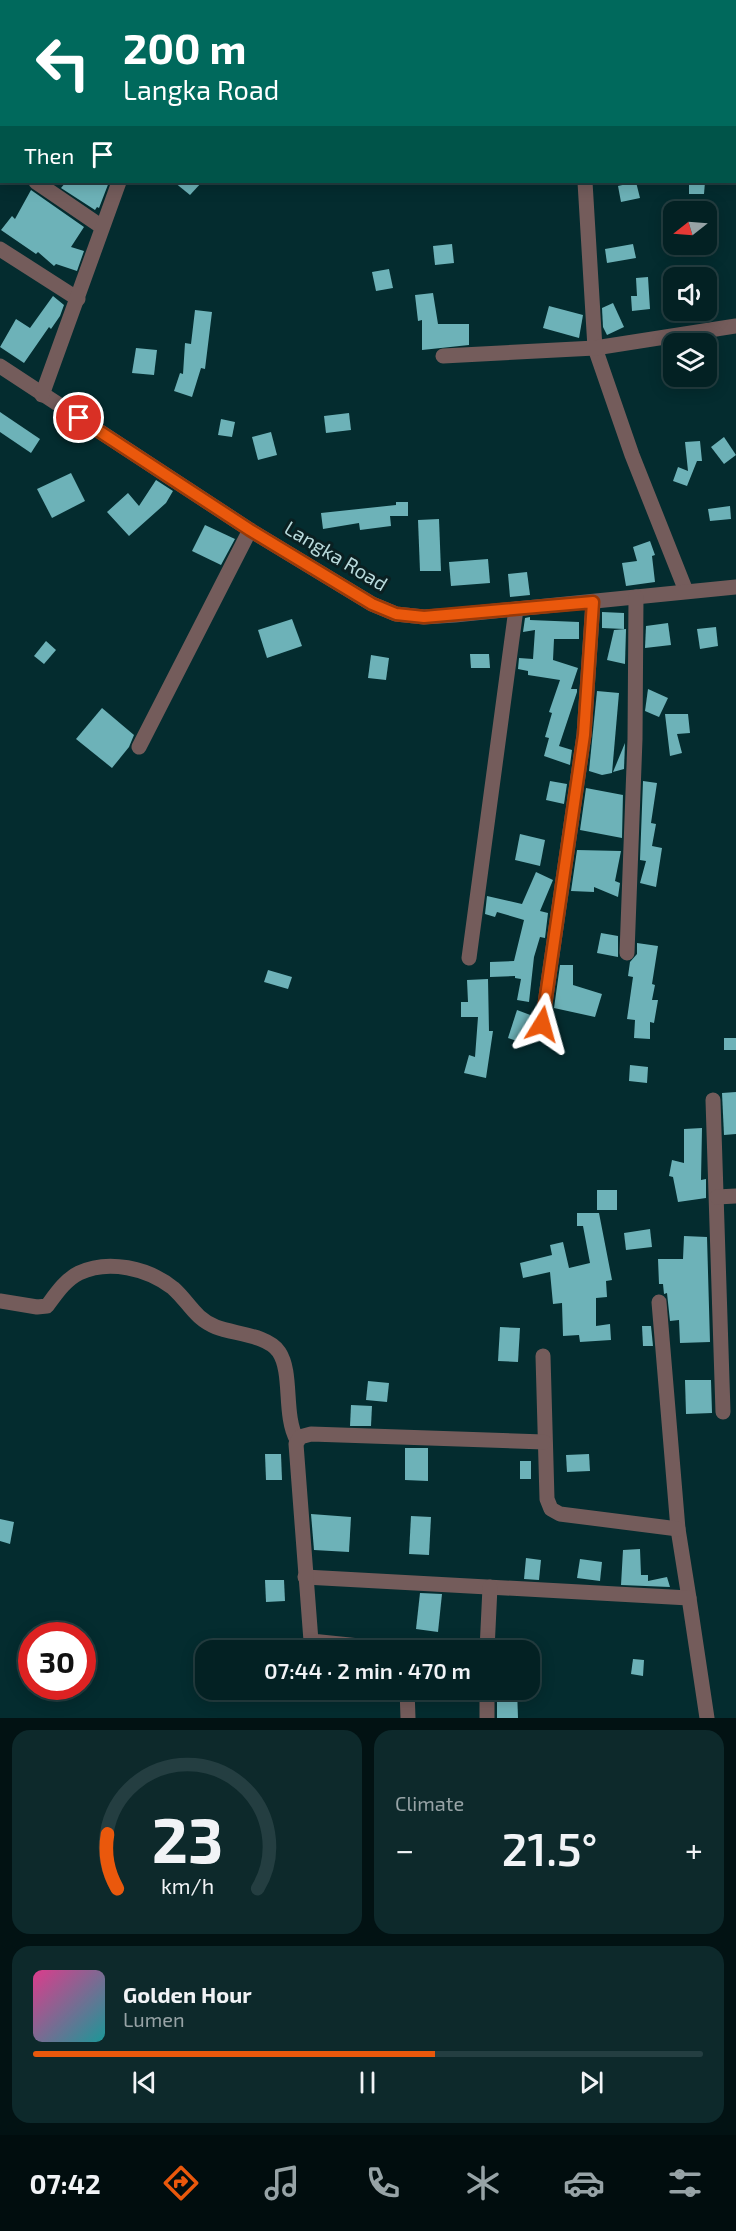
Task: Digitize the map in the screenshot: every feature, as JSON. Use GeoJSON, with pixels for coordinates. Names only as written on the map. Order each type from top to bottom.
{"type":"FeatureCollection","features":[{"type":"Feature","properties":{"kind":"street"},"geometry":{"type":"LineString","coordinates":[[37,183],[102,227]]}},
{"type":"Feature","properties":{"kind":"street"},"geometry":{"type":"LineString","coordinates":[[42,395],[119,183]]}},
{"type":"Feature","properties":{"kind":"street"},"geometry":{"type":"LineString","coordinates":[[585,183],[595,348],[632,455],[686,591]]}},
{"type":"Feature","properties":{"kind":"street"},"geometry":{"type":"LineString","coordinates":[[0,249],[78,298]]}},
{"type":"Feature","properties":{"kind":"street"},"geometry":{"type":"LineString","coordinates":[[443,356],[595,348],[736,326]]}},
{"type":"Feature","properties":{"kind":"street","name":"Langka Road"},"geometry":{"type":"LineString","coordinates":[[0,366],[250,530],[372,604],[396,614],[424,617],[736,587]]}},
{"type":"Feature","properties":{"kind":"street"},"geometry":{"type":"LineString","coordinates":[[139,747],[250,530]]}},
{"type":"Feature","properties":{"kind":"street"},"geometry":{"type":"LineString","coordinates":[[627,953],[635,740],[636,597]]}},
{"type":"Feature","properties":{"kind":"street"},"geometry":{"type":"LineString","coordinates":[[542,1024],[584,735],[593,602]]}},
{"type":"Feature","properties":{"kind":"street"},"geometry":{"type":"LineString","coordinates":[[469,958],[516,609]]}},
{"type":"Feature","properties":{"kind":"street"},"geometry":{"type":"LineString","coordinates":[[713,1100],[729,1375],[723,1412]]}},
{"type":"Feature","properties":{"kind":"street"},"geometry":{"type":"LineString","coordinates":[[717,1197],[736,1196]]}},
{"type":"Feature","properties":{"kind":"street"},"geometry":{"type":"LineString","coordinates":[[0,1301],[38,1307],[47,1306],[63,1286],[78,1274],[99,1266],[124,1267],[151,1275],[174,1289],[193,1314],[215,1327],[263,1341],[279,1351],[283,1362],[290,1423],[297,1440],[311,1640]]}},
{"type":"Feature","properties":{"kind":"street"},"geometry":{"type":"LineString","coordinates":[[659,1302],[678,1529],[708,1718]]}},
{"type":"Feature","properties":{"kind":"street"},"geometry":{"type":"LineString","coordinates":[[543,1356],[544,1442],[547,1499],[551,1509],[560,1514],[678,1529]]}},
{"type":"Feature","properties":{"kind":"street"},"geometry":{"type":"LineString","coordinates":[[297,1440],[304,1434],[311,1434],[544,1442]]}},
{"type":"Feature","properties":{"kind":"street"},"geometry":{"type":"LineString","coordinates":[[305,1577],[688,1598]]}},
{"type":"Feature","properties":{"kind":"street"},"geometry":{"type":"LineString","coordinates":[[487,1640],[490,1587]]}},
{"type":"Feature","properties":{"kind":"street"},"geometry":{"type":"LineString","coordinates":[[407,1700],[408,1718]]}},
{"type":"Feature","properties":{"kind":"street"},"geometry":{"type":"LineString","coordinates":[[487,1700],[487,1718]]}},
{"type":"Feature","properties":{"kind":"building"},"geometry":{"type":"Polygon","coordinates":[[[65,183],[109,183],[99,208],[95,210],[61,188],[65,183]]]}},
{"type":"Feature","properties":{"kind":"building"},"geometry":{"type":"Polygon","coordinates":[[[175,183],[201,183],[190,195],[175,183]]]}},
{"type":"Feature","properties":{"kind":"building"},"geometry":{"type":"Polygon","coordinates":[[[636,183],[640,198],[621,202],[618,186],[636,183]]]}},
{"type":"Feature","properties":{"kind":"building"},"geometry":{"type":"Polygon","coordinates":[[[689,183],[705,183],[704,194],[689,194],[689,183]]]}},
{"type":"Feature","properties":{"kind":"building"},"geometry":{"type":"Polygon","coordinates":[[[31,190],[84,227],[71,247],[84,251],[77,271],[56,264],[54,266],[38,252],[36,254],[1,230],[12,216],[15,219],[31,190]]]}},
{"type":"Feature","properties":{"kind":"building"},"geometry":{"type":"Polygon","coordinates":[[[452,244],[454,263],[435,265],[433,246],[452,244]]]}},
{"type":"Feature","properties":{"kind":"building"},"geometry":{"type":"Polygon","coordinates":[[[633,244],[636,258],[607,263],[605,249],[633,244]]]}},
{"type":"Feature","properties":{"kind":"building"},"geometry":{"type":"Polygon","coordinates":[[[389,269],[393,288],[376,291],[372,272],[389,269]]]}},
{"type":"Feature","properties":{"kind":"building"},"geometry":{"type":"Polygon","coordinates":[[[648,277],[650,309],[632,311],[631,296],[637,296],[636,278],[648,277]]]}},
{"type":"Feature","properties":{"kind":"building"},"geometry":{"type":"Polygon","coordinates":[[[433,293],[438,324],[469,324],[469,345],[422,350],[422,320],[418,321],[415,295],[433,293]]]}},
{"type":"Feature","properties":{"kind":"building"},"geometry":{"type":"Polygon","coordinates":[[[53,296],[64,305],[60,316],[51,329],[49,327],[24,363],[0,347],[16,319],[30,328],[53,296]]]}},
{"type":"Feature","properties":{"kind":"building"},"geometry":{"type":"Polygon","coordinates":[[[613,303],[624,327],[607,335],[603,327],[602,308],[613,303]]]}},
{"type":"Feature","properties":{"kind":"building"},"geometry":{"type":"Polygon","coordinates":[[[549,306],[583,315],[579,338],[543,328],[549,306]]]}},
{"type":"Feature","properties":{"kind":"building"},"geometry":{"type":"Polygon","coordinates":[[[195,310],[212,312],[205,369],[201,368],[192,397],[174,391],[180,373],[183,374],[185,343],[191,344],[195,310]]]}},
{"type":"Feature","properties":{"kind":"building"},"geometry":{"type":"Polygon","coordinates":[[[136,348],[157,350],[154,375],[132,373],[136,348]]]}},
{"type":"Feature","properties":{"kind":"building"},"geometry":{"type":"Polygon","coordinates":[[[0,412],[40,439],[31,453],[0,432],[0,412]]]}},
{"type":"Feature","properties":{"kind":"building"},"geometry":{"type":"Polygon","coordinates":[[[349,413],[351,430],[326,433],[324,416],[349,413]]]}},
{"type":"Feature","properties":{"kind":"building"},"geometry":{"type":"Polygon","coordinates":[[[221,419],[235,422],[232,437],[218,435],[221,419]]]}},
{"type":"Feature","properties":{"kind":"building"},"geometry":{"type":"Polygon","coordinates":[[[271,432],[277,455],[258,460],[252,437],[271,432]]]}},
{"type":"Feature","properties":{"kind":"building"},"geometry":{"type":"Polygon","coordinates":[[[724,437],[736,455],[724,464],[711,447],[724,437]]]}},
{"type":"Feature","properties":{"kind":"building"},"geometry":{"type":"Polygon","coordinates":[[[700,441],[702,461],[697,461],[687,486],[673,481],[678,467],[688,471],[685,442],[700,441]]]}},
{"type":"Feature","properties":{"kind":"building"},"geometry":{"type":"Polygon","coordinates":[[[71,473],[85,501],[52,518],[37,489],[71,473]]]}},
{"type":"Feature","properties":{"kind":"building"},"geometry":{"type":"Polygon","coordinates":[[[156,480],[173,491],[166,503],[129,536],[107,512],[128,493],[139,506],[156,480]]]}},
{"type":"Feature","properties":{"kind":"building"},"geometry":{"type":"Polygon","coordinates":[[[396,502],[408,502],[408,516],[390,516],[391,526],[360,530],[359,523],[323,529],[321,513],[396,505],[396,502]]]}},
{"type":"Feature","properties":{"kind":"building"},"geometry":{"type":"Polygon","coordinates":[[[730,506],[731,519],[710,521],[708,509],[730,506]]]}},
{"type":"Feature","properties":{"kind":"building"},"geometry":{"type":"Polygon","coordinates":[[[439,519],[441,571],[420,571],[418,520],[439,519]]]}},
{"type":"Feature","properties":{"kind":"building"},"geometry":{"type":"Polygon","coordinates":[[[205,525],[235,539],[221,565],[192,551],[205,525]]]}},
{"type":"Feature","properties":{"kind":"building"},"geometry":{"type":"Polygon","coordinates":[[[650,541],[655,555],[652,556],[655,582],[626,586],[622,563],[637,561],[633,547],[650,541]]]}},
{"type":"Feature","properties":{"kind":"building"},"geometry":{"type":"Polygon","coordinates":[[[488,559],[490,583],[451,586],[449,562],[488,559]]]}},
{"type":"Feature","properties":{"kind":"building"},"geometry":{"type":"Polygon","coordinates":[[[527,572],[530,595],[510,597],[508,574],[527,572]]]}},
{"type":"Feature","properties":{"kind":"building"},"geometry":{"type":"Polygon","coordinates":[[[602,612],[624,613],[624,629],[602,628],[602,612]]]}},
{"type":"Feature","properties":{"kind":"building"},"geometry":{"type":"Polygon","coordinates":[[[530,617],[530,620],[579,622],[579,639],[554,639],[553,660],[578,668],[571,689],[577,689],[577,692],[559,746],[572,750],[570,765],[544,756],[549,738],[545,737],[552,713],[549,712],[560,680],[528,675],[528,671],[518,669],[519,658],[533,659],[535,630],[523,632],[525,618],[530,617]]]}},
{"type":"Feature","properties":{"kind":"building"},"geometry":{"type":"Polygon","coordinates":[[[292,619],[302,646],[267,658],[258,630],[292,619]]]}},
{"type":"Feature","properties":{"kind":"building"},"geometry":{"type":"Polygon","coordinates":[[[668,623],[671,645],[645,648],[646,626],[668,623]]]}},
{"type":"Feature","properties":{"kind":"building"},"geometry":{"type":"Polygon","coordinates":[[[716,627],[718,646],[700,649],[697,629],[716,627]]]}},
{"type":"Feature","properties":{"kind":"building"},"geometry":{"type":"Polygon","coordinates":[[[626,629],[625,664],[607,660],[614,630],[626,629]]]}},
{"type":"Feature","properties":{"kind":"building"},"geometry":{"type":"Polygon","coordinates":[[[46,641],[56,650],[44,664],[34,656],[46,641]]]}},
{"type":"Feature","properties":{"kind":"building"},"geometry":{"type":"Polygon","coordinates":[[[470,654],[489,654],[490,668],[471,668],[470,654]]]}},
{"type":"Feature","properties":{"kind":"building"},"geometry":{"type":"Polygon","coordinates":[[[371,655],[389,658],[386,680],[368,678],[371,655]]]}},
{"type":"Feature","properties":{"kind":"building"},"geometry":{"type":"Polygon","coordinates":[[[648,689],[668,698],[659,717],[645,711],[648,689]]]}},
{"type":"Feature","properties":{"kind":"building"},"geometry":{"type":"Polygon","coordinates":[[[597,691],[619,693],[612,773],[602,775],[589,771],[597,691]]]}},
{"type":"Feature","properties":{"kind":"building"},"geometry":{"type":"Polygon","coordinates":[[[102,708],[134,735],[129,747],[112,768],[76,739],[102,708]]]}},
{"type":"Feature","properties":{"kind":"building"},"geometry":{"type":"Polygon","coordinates":[[[665,714],[688,714],[690,733],[677,734],[682,753],[670,756],[665,714]]]}},
{"type":"Feature","properties":{"kind":"building"},"geometry":{"type":"Polygon","coordinates":[[[625,743],[624,769],[613,772],[625,743]]]}},
{"type":"Feature","properties":{"kind":"building"},"geometry":{"type":"Polygon","coordinates":[[[550,781],[567,784],[564,804],[546,800],[550,781]]]}},
{"type":"Feature","properties":{"kind":"building"},"geometry":{"type":"Polygon","coordinates":[[[643,781],[657,783],[651,823],[656,824],[652,846],[662,848],[656,887],[640,883],[646,861],[640,860],[643,781]]]}},
{"type":"Feature","properties":{"kind":"building"},"geometry":{"type":"Polygon","coordinates":[[[586,788],[623,795],[622,838],[580,830],[586,788]]]}},
{"type":"Feature","properties":{"kind":"building"},"geometry":{"type":"Polygon","coordinates":[[[520,834],[545,840],[540,866],[515,860],[520,834]]]}},
{"type":"Feature","properties":{"kind":"building"},"geometry":{"type":"Polygon","coordinates":[[[577,850],[621,851],[615,881],[620,883],[618,897],[594,887],[594,892],[571,891],[577,850]]]}},
{"type":"Feature","properties":{"kind":"building"},"geometry":{"type":"Polygon","coordinates":[[[536,872],[553,880],[540,911],[548,913],[545,938],[540,937],[534,957],[529,1002],[517,1000],[521,979],[515,976],[490,977],[490,962],[514,961],[524,920],[497,912],[495,917],[485,914],[487,896],[522,904],[536,872]]]}},
{"type":"Feature","properties":{"kind":"building"},"geometry":{"type":"Polygon","coordinates":[[[601,933],[618,936],[618,957],[597,953],[601,933]]]}},
{"type":"Feature","properties":{"kind":"building"},"geometry":{"type":"Polygon","coordinates":[[[637,943],[658,946],[652,1000],[658,1000],[654,1023],[650,1022],[650,1039],[634,1038],[635,1020],[627,1019],[633,977],[628,976],[630,962],[637,954],[637,943]]]}},
{"type":"Feature","properties":{"kind":"building"},"geometry":{"type":"Polygon","coordinates":[[[560,965],[573,965],[573,985],[602,994],[595,1017],[554,1008],[560,965]]]}},
{"type":"Feature","properties":{"kind":"building"},"geometry":{"type":"Polygon","coordinates":[[[268,970],[292,977],[288,989],[264,982],[268,970]]]}},
{"type":"Feature","properties":{"kind":"building"},"geometry":{"type":"Polygon","coordinates":[[[488,979],[489,1031],[493,1031],[486,1078],[464,1073],[469,1055],[475,1057],[478,1017],[461,1017],[461,1002],[468,1002],[467,980],[488,979]]]}},
{"type":"Feature","properties":{"kind":"building"},"geometry":{"type":"Polygon","coordinates":[[[517,1010],[533,1016],[526,1044],[508,1038],[517,1010]]]}},
{"type":"Feature","properties":{"kind":"building"},"geometry":{"type":"Polygon","coordinates":[[[724,1038],[736,1038],[736,1050],[724,1050],[724,1038]]]}},
{"type":"Feature","properties":{"kind":"building"},"geometry":{"type":"Polygon","coordinates":[[[630,1065],[648,1067],[647,1083],[629,1081],[630,1065]]]}},
{"type":"Feature","properties":{"kind":"building"},"geometry":{"type":"Polygon","coordinates":[[[736,1092],[736,1134],[724,1135],[722,1093],[736,1092]]]}},
{"type":"Feature","properties":{"kind":"building"},"geometry":{"type":"Polygon","coordinates":[[[702,1128],[701,1180],[706,1179],[706,1198],[678,1202],[673,1177],[669,1176],[672,1160],[684,1163],[684,1129],[702,1128]]]}},
{"type":"Feature","properties":{"kind":"building"},"geometry":{"type":"Polygon","coordinates":[[[597,1190],[617,1190],[617,1210],[597,1210],[597,1190]]]}},
{"type":"Feature","properties":{"kind":"building"},"geometry":{"type":"Polygon","coordinates":[[[577,1213],[599,1213],[612,1280],[606,1281],[607,1297],[596,1298],[596,1326],[610,1324],[611,1340],[580,1342],[579,1335],[563,1336],[562,1303],[553,1304],[550,1272],[523,1278],[520,1263],[552,1255],[550,1245],[563,1242],[569,1268],[590,1263],[583,1226],[577,1226],[577,1213]]]}},
{"type":"Feature","properties":{"kind":"building"},"geometry":{"type":"Polygon","coordinates":[[[650,1229],[652,1247],[626,1250],[624,1233],[650,1229]]]}},
{"type":"Feature","properties":{"kind":"building"},"geometry":{"type":"Polygon","coordinates":[[[684,1236],[707,1237],[710,1342],[680,1343],[679,1320],[670,1321],[667,1293],[664,1294],[663,1284],[659,1284],[658,1259],[683,1259],[684,1236]]]}},
{"type":"Feature","properties":{"kind":"building"},"geometry":{"type":"Polygon","coordinates":[[[642,1326],[651,1326],[653,1346],[643,1346],[642,1326]]]}},
{"type":"Feature","properties":{"kind":"building"},"geometry":{"type":"Polygon","coordinates":[[[500,1327],[520,1328],[518,1362],[498,1361],[500,1327]]]}},
{"type":"Feature","properties":{"kind":"building"},"geometry":{"type":"Polygon","coordinates":[[[685,1380],[711,1380],[712,1413],[686,1414],[685,1380]]]}},
{"type":"Feature","properties":{"kind":"building"},"geometry":{"type":"Polygon","coordinates":[[[368,1381],[389,1383],[387,1402],[366,1400],[368,1381]]]}},
{"type":"Feature","properties":{"kind":"building"},"geometry":{"type":"Polygon","coordinates":[[[351,1405],[372,1406],[371,1426],[350,1426],[351,1405]]]}},
{"type":"Feature","properties":{"kind":"building"},"geometry":{"type":"Polygon","coordinates":[[[405,1448],[428,1448],[428,1481],[405,1480],[405,1448]]]}},
{"type":"Feature","properties":{"kind":"building"},"geometry":{"type":"Polygon","coordinates":[[[265,1454],[281,1454],[282,1480],[266,1480],[265,1454]]]}},
{"type":"Feature","properties":{"kind":"building"},"geometry":{"type":"Polygon","coordinates":[[[589,1454],[590,1471],[567,1472],[566,1455],[589,1454]]]}},
{"type":"Feature","properties":{"kind":"building"},"geometry":{"type":"Polygon","coordinates":[[[520,1461],[531,1461],[531,1479],[520,1479],[520,1461]]]}},
{"type":"Feature","properties":{"kind":"building"},"geometry":{"type":"Polygon","coordinates":[[[311,1514],[351,1517],[349,1552],[314,1550],[311,1514]]]}},
{"type":"Feature","properties":{"kind":"building"},"geometry":{"type":"Polygon","coordinates":[[[411,1516],[431,1517],[429,1555],[409,1554],[411,1516]]]}},
{"type":"Feature","properties":{"kind":"building"},"geometry":{"type":"Polygon","coordinates":[[[0,1519],[14,1522],[10,1544],[0,1541],[0,1519]]]}},
{"type":"Feature","properties":{"kind":"building"},"geometry":{"type":"Polygon","coordinates":[[[640,1549],[641,1575],[648,1575],[648,1581],[667,1577],[670,1587],[621,1585],[623,1550],[640,1549]]]}},
{"type":"Feature","properties":{"kind":"building"},"geometry":{"type":"Polygon","coordinates":[[[526,1558],[541,1560],[539,1580],[524,1579],[526,1558]]]}},
{"type":"Feature","properties":{"kind":"building"},"geometry":{"type":"Polygon","coordinates":[[[580,1559],[602,1562],[600,1581],[577,1578],[580,1559]]]}},
{"type":"Feature","properties":{"kind":"building"},"geometry":{"type":"Polygon","coordinates":[[[265,1580],[284,1580],[285,1601],[266,1602],[265,1580]]]}},
{"type":"Feature","properties":{"kind":"building"},"geometry":{"type":"Polygon","coordinates":[[[420,1593],[442,1594],[438,1632],[416,1629],[420,1593]]]}},
{"type":"Feature","properties":{"kind":"building"},"geometry":{"type":"Polygon","coordinates":[[[633,1659],[644,1660],[643,1676],[631,1674],[633,1659]]]}},
{"type":"Feature","properties":{"kind":"building"},"geometry":{"type":"Polygon","coordinates":[[[497,1700],[517,1700],[518,1718],[497,1718],[497,1700]]]}},
{"type":"Feature","properties":{"kind":"route"},"geometry":{"type":"LineString","coordinates":[[79,418],[250,530],[372,604],[396,614],[424,617],[593,602],[584,735],[542,1024]]}}]}
